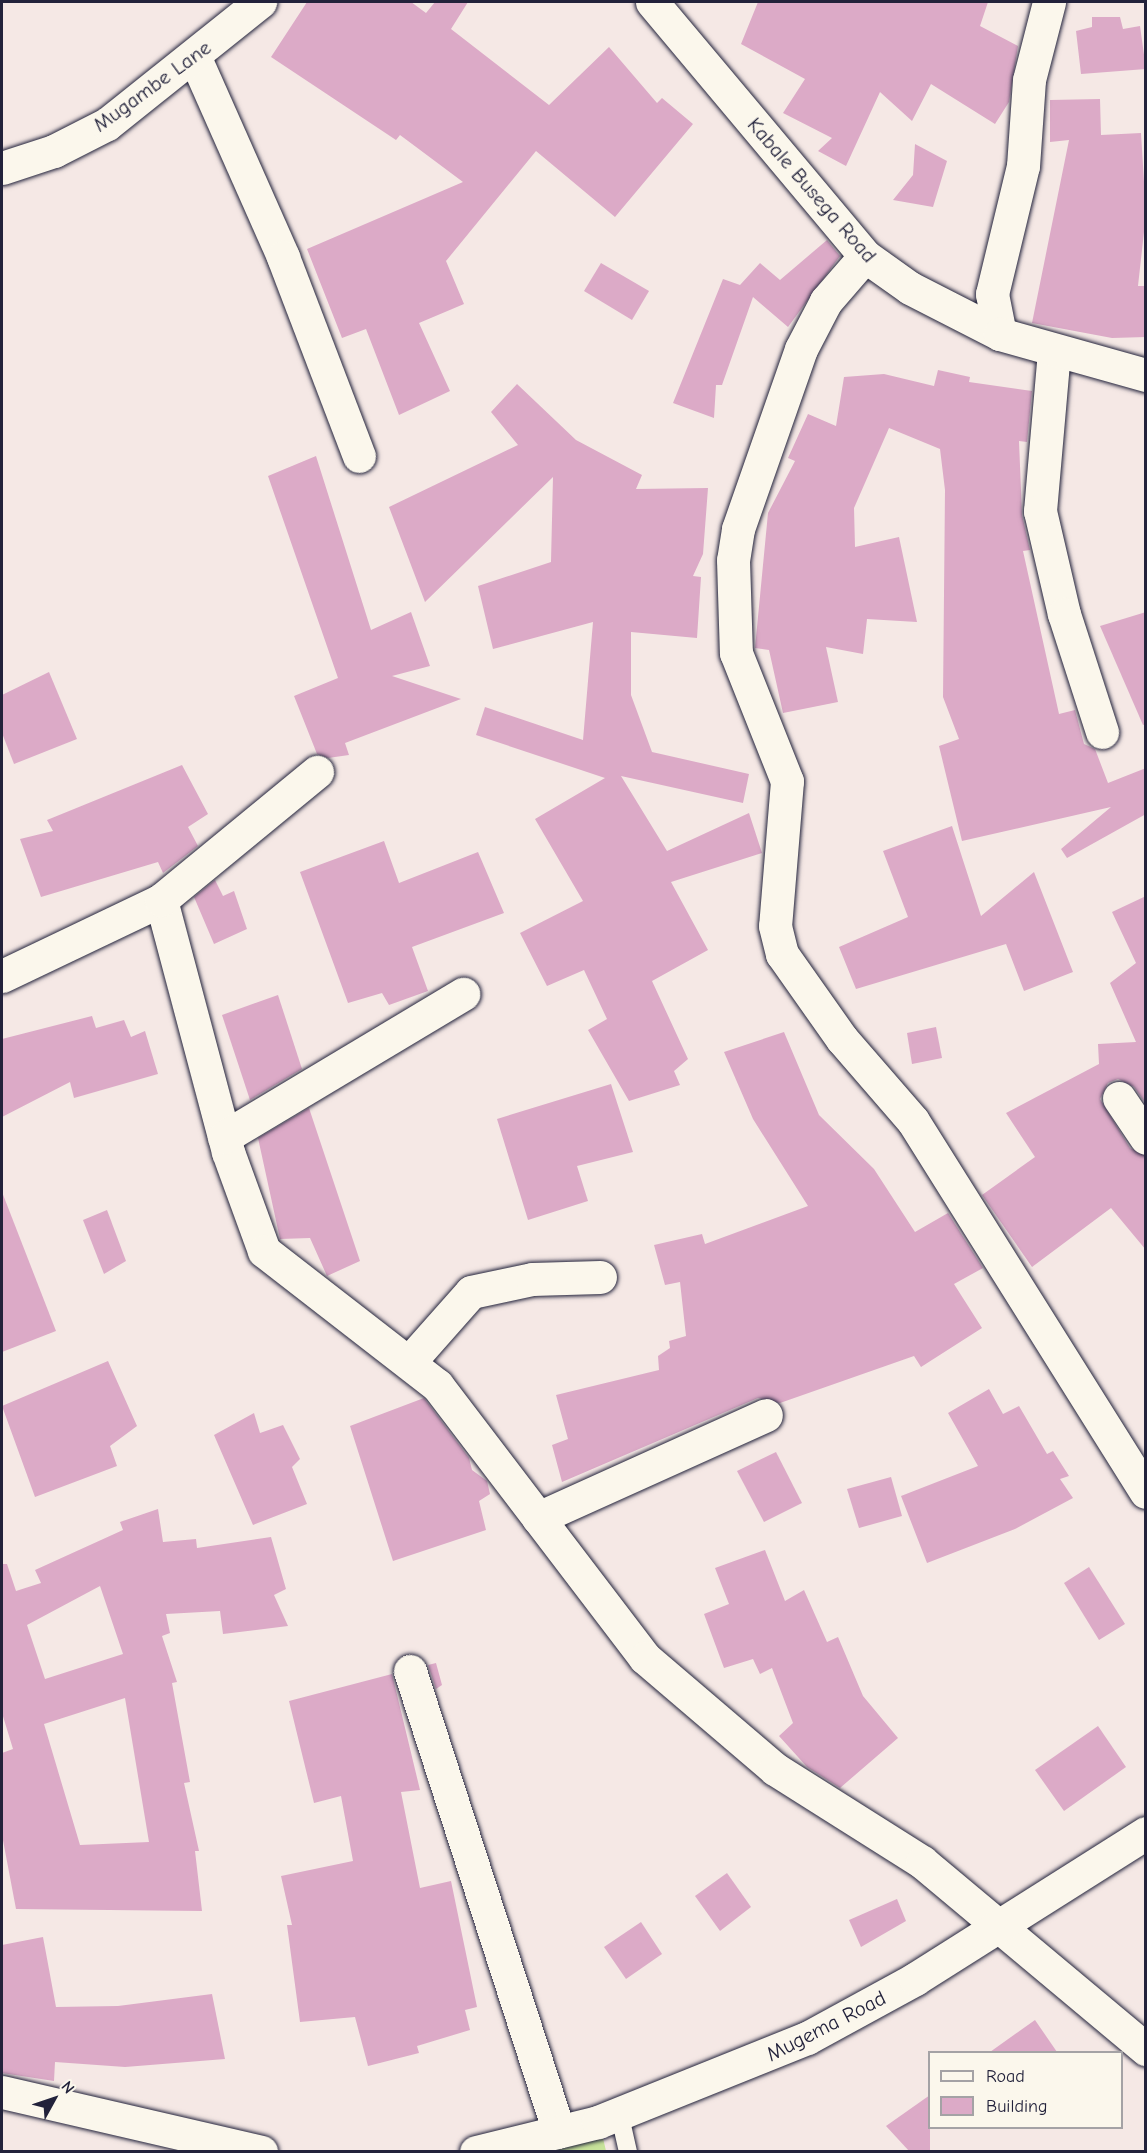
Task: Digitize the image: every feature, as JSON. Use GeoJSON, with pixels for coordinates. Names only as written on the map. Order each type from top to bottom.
{"type":"FeatureCollection","features":[{"type":"Feature","properties":{"kind":"street","name":"Mugambe Lane"},"geometry":{"type":"LineString","coordinates":[[2,168],[54,151],[106,124],[195,58],[260,2]]}},
{"type":"Feature","properties":{"kind":"street","name":"Kabale Busega Road"},"geometry":{"type":"LineString","coordinates":[[652,2],[865,256],[910,288],[1000,334],[1053,351],[1146,375]]}},
{"type":"Feature","properties":{"kind":"street"},"geometry":{"type":"LineString","coordinates":[[1000,334],[992,294],[1023,166],[1029,80],[1049,2]]}},
{"type":"Feature","properties":{"kind":"street"},"geometry":{"type":"LineString","coordinates":[[195,58],[283,257],[359,456]]}},
{"type":"Feature","properties":{"kind":"street"},"geometry":{"type":"LineString","coordinates":[[865,256],[826,300],[801,348],[738,529],[733,560],[736,653],[787,781],[775,926],[782,954],[842,1039],[913,1120],[1146,1492]]}},
{"type":"Feature","properties":{"kind":"street"},"geometry":{"type":"LineString","coordinates":[[1053,351],[1040,511],[1064,614],[1102,732]]}},
{"type":"Feature","properties":{"kind":"street"},"geometry":{"type":"LineString","coordinates":[[2,976],[161,900],[317,772]]}},
{"type":"Feature","properties":{"kind":"street"},"geometry":{"type":"LineString","coordinates":[[161,900],[224,1137],[264,1251],[410,1361],[474,1426],[538,1518],[645,1659],[775,1769],[922,1862],[1002,1925],[1146,2049]]}},
{"type":"Feature","properties":{"kind":"street"},"geometry":{"type":"LineString","coordinates":[[224,1137],[463,994]]}},
{"type":"Feature","properties":{"kind":"street"},"geometry":{"type":"LineString","coordinates":[[1119,1098],[1146,1138]]}},
{"type":"Feature","properties":{"kind":"street"},"geometry":{"type":"LineString","coordinates":[[410,1361],[471,1292],[532,1279],[600,1277]]}},
{"type":"Feature","properties":{"kind":"street"},"geometry":{"type":"LineString","coordinates":[[538,1518],[766,1415]]}},
{"type":"Feature","properties":{"kind":"street"},"geometry":{"type":"LineString","coordinates":[[410,1671],[559,2132]]}},
{"type":"Feature","properties":{"kind":"street","name":"Mugema Road"},"geometry":{"type":"LineString","coordinates":[[476,2151],[559,2132],[619,2112],[807,2038],[1002,1925],[1146,1833]]}},
{"type":"Feature","properties":{"kind":"street"},"geometry":{"type":"LineString","coordinates":[[2,2092],[261,2151]]}},
{"type":"Feature","properties":{"kind":"lane"},"geometry":{"type":"LineString","coordinates":[[619,2112],[628,2151]]}},
{"type":"Feature","properties":{"kind":"green space"},"geometry":{"type":"Polygon","coordinates":[[[603,2138],[606,2151],[545,2152],[603,2138]]]}},
{"type":"Feature","properties":{"kind":"building"},"geometry":{"type":"Polygon","coordinates":[[[307,2],[411,2],[426,13],[435,2],[468,2],[451,29],[549,105],[609,47],[657,103],[662,98],[693,124],[615,217],[536,151],[446,261],[464,304],[419,323],[450,391],[399,415],[366,329],[342,338],[307,249],[463,182],[400,135],[396,140],[271,57],[307,2]]]}},
{"type":"Feature","properties":{"kind":"building"},"geometry":{"type":"Polygon","coordinates":[[[758,2],[988,2],[980,26],[1018,46],[1009,102],[995,124],[931,84],[912,121],[880,92],[846,166],[818,151],[832,138],[783,113],[805,79],[741,44],[758,2]]]}},
{"type":"Feature","properties":{"kind":"building"},"geometry":{"type":"Polygon","coordinates":[[[1092,17],[1120,17],[1123,29],[1140,26],[1146,69],[1081,74],[1076,31],[1092,27],[1092,17]]]}},
{"type":"Feature","properties":{"kind":"building"},"geometry":{"type":"Polygon","coordinates":[[[1100,99],[1101,135],[1141,133],[1146,214],[1138,286],[1146,286],[1146,337],[1112,338],[1032,323],[1069,140],[1050,142],[1050,100],[1100,99]]]}},
{"type":"Feature","properties":{"kind":"building"},"geometry":{"type":"Polygon","coordinates":[[[915,144],[947,161],[933,207],[893,200],[913,175],[915,144]]]}},
{"type":"Feature","properties":{"kind":"building"},"geometry":{"type":"Polygon","coordinates":[[[827,240],[840,256],[788,327],[753,297],[722,385],[716,385],[714,418],[673,403],[723,279],[740,285],[760,263],[780,280],[827,240]]]}},
{"type":"Feature","properties":{"kind":"building"},"geometry":{"type":"Polygon","coordinates":[[[601,263],[649,291],[632,320],[584,291],[601,263]]]}},
{"type":"Feature","properties":{"kind":"building"},"geometry":{"type":"Polygon","coordinates":[[[938,370],[970,377],[969,382],[1032,391],[1027,442],[1019,441],[1022,515],[1030,550],[1023,551],[1059,714],[1075,710],[1084,744],[1095,749],[1108,783],[1146,768],[1146,814],[1067,858],[1061,849],[1111,807],[962,841],[939,746],[959,739],[943,697],[945,490],[940,449],[889,428],[854,508],[855,547],[899,537],[917,622],[867,619],[863,654],[826,647],[838,702],[783,713],[769,650],[755,648],[768,513],[795,461],[788,458],[808,414],[836,426],[844,377],[884,374],[934,386],[938,370]]]}},
{"type":"Feature","properties":{"kind":"building"},"geometry":{"type":"Polygon","coordinates":[[[517,384],[576,440],[642,475],[636,489],[708,488],[703,554],[693,576],[701,577],[697,638],[631,632],[631,695],[652,752],[749,774],[743,803],[621,776],[667,851],[749,813],[762,853],[671,882],[708,950],[652,981],[688,1059],[674,1071],[680,1085],[629,1101],[588,1030],[607,1019],[584,970],[547,986],[520,933],[583,901],[535,819],[605,778],[476,735],[485,707],[583,740],[593,622],[493,649],[478,586],[551,562],[553,477],[425,602],[389,507],[518,445],[491,412],[517,384]]]}},
{"type":"Feature","properties":{"kind":"building"},"geometry":{"type":"Polygon","coordinates":[[[316,456],[371,630],[411,612],[430,666],[392,676],[461,699],[345,743],[349,755],[328,758],[317,754],[294,696],[338,678],[268,476],[316,456]]]}},
{"type":"Feature","properties":{"kind":"building"},"geometry":{"type":"Polygon","coordinates":[[[1146,612],[1146,724],[1143,725],[1100,626],[1146,612]]]}},
{"type":"Feature","properties":{"kind":"building"},"geometry":{"type":"Polygon","coordinates":[[[49,672],[77,739],[14,764],[2,733],[2,695],[49,672]]]}},
{"type":"Feature","properties":{"kind":"building"},"geometry":{"type":"Polygon","coordinates":[[[182,765],[208,814],[188,827],[198,846],[163,873],[158,862],[41,897],[20,839],[53,831],[47,820],[182,765]]]}},
{"type":"Feature","properties":{"kind":"building"},"geometry":{"type":"Polygon","coordinates":[[[952,826],[981,916],[1034,872],[1073,972],[1024,991],[1006,944],[856,989],[839,947],[908,917],[883,851],[952,826]]]}},
{"type":"Feature","properties":{"kind":"building"},"geometry":{"type":"Polygon","coordinates":[[[384,841],[399,883],[478,852],[504,913],[412,947],[428,991],[389,1005],[382,993],[348,1003],[300,872],[384,841]]]}},
{"type":"Feature","properties":{"kind":"building"},"geometry":{"type":"Polygon","coordinates":[[[215,880],[223,896],[234,891],[247,929],[214,944],[194,897],[215,880]]]}},
{"type":"Feature","properties":{"kind":"building"},"geometry":{"type":"Polygon","coordinates":[[[1146,896],[1146,1104],[1134,1087],[1118,1079],[1108,1083],[1100,1099],[1130,1148],[1146,1156],[1146,1250],[1111,1208],[1032,1267],[982,1195],[1035,1157],[1006,1113],[1099,1064],[1098,1044],[1136,1042],[1110,983],[1136,963],[1112,912],[1146,896]]]}},
{"type":"Feature","properties":{"kind":"building"},"geometry":{"type":"Polygon","coordinates":[[[278,995],[302,1069],[250,1100],[222,1015],[278,995]]]}},
{"type":"Feature","properties":{"kind":"building"},"geometry":{"type":"Polygon","coordinates":[[[92,1016],[96,1028],[124,1020],[131,1037],[145,1031],[158,1074],[74,1098],[70,1082],[2,1117],[2,1039],[92,1016]]]}},
{"type":"Feature","properties":{"kind":"building"},"geometry":{"type":"Polygon","coordinates":[[[936,1027],[942,1058],[912,1064],[907,1033],[936,1027]]]}},
{"type":"Feature","properties":{"kind":"building"},"geometry":{"type":"Polygon","coordinates":[[[784,1032],[819,1115],[874,1169],[915,1232],[948,1213],[983,1268],[954,1284],[982,1328],[921,1367],[914,1356],[780,1403],[758,1398],[562,1482],[552,1445],[568,1439],[556,1395],[659,1370],[658,1356],[670,1348],[669,1341],[686,1336],[680,1282],[665,1285],[654,1245],[702,1234],[705,1244],[808,1206],[753,1119],[724,1052],[784,1032]]]}},
{"type":"Feature","properties":{"kind":"building"},"geometry":{"type":"Polygon","coordinates":[[[611,1084],[633,1152],[577,1166],[588,1201],[528,1220],[497,1119],[611,1084]]]}},
{"type":"Feature","properties":{"kind":"building"},"geometry":{"type":"Polygon","coordinates":[[[309,1108],[360,1261],[327,1276],[310,1238],[280,1239],[258,1138],[309,1108]]]}},
{"type":"Feature","properties":{"kind":"building"},"geometry":{"type":"Polygon","coordinates":[[[2,1192],[56,1331],[2,1352],[2,1192]]]}},
{"type":"Feature","properties":{"kind":"building"},"geometry":{"type":"Polygon","coordinates":[[[107,1210],[126,1261],[104,1274],[83,1220],[107,1210]]]}},
{"type":"Feature","properties":{"kind":"building"},"geometry":{"type":"Polygon","coordinates":[[[108,1361],[137,1426],[110,1446],[117,1466],[35,1497],[2,1406],[108,1361]]]}},
{"type":"Feature","properties":{"kind":"building"},"geometry":{"type":"Polygon","coordinates":[[[989,1389],[1003,1414],[1019,1406],[1047,1454],[1053,1451],[1069,1476],[1060,1479],[1073,1498],[1015,1529],[927,1563],[901,1496],[978,1466],[948,1413],[989,1389]]]}},
{"type":"Feature","properties":{"kind":"building"},"geometry":{"type":"Polygon","coordinates":[[[424,1398],[469,1458],[472,1470],[487,1481],[490,1494],[479,1501],[486,1530],[393,1561],[350,1426],[424,1398]]]}},
{"type":"Feature","properties":{"kind":"building"},"geometry":{"type":"Polygon","coordinates":[[[254,1413],[260,1433],[283,1425],[300,1459],[292,1467],[307,1504],[253,1525],[214,1435],[254,1413]]]}},
{"type":"Feature","properties":{"kind":"building"},"geometry":{"type":"Polygon","coordinates":[[[776,1452],[802,1503],[764,1522],[737,1471],[776,1452]]]}},
{"type":"Feature","properties":{"kind":"building"},"geometry":{"type":"Polygon","coordinates":[[[891,1477],[902,1516],[859,1528],[847,1489],[891,1477]]]}},
{"type":"Feature","properties":{"kind":"building"},"geometry":{"type":"Polygon","coordinates":[[[158,1509],[163,1542],[196,1539],[197,1548],[271,1537],[286,1589],[274,1595],[288,1626],[223,1634],[220,1611],[166,1614],[170,1633],[162,1636],[177,1682],[172,1683],[190,1782],[184,1783],[199,1851],[195,1851],[202,1911],[16,1909],[2,1835],[2,1753],[13,1749],[2,1713],[2,1564],[7,1564],[16,1591],[41,1583],[35,1570],[123,1530],[120,1522],[158,1509]],[[100,1586],[27,1625],[45,1679],[123,1654],[100,1586]],[[125,1698],[44,1724],[80,1845],[149,1842],[125,1698]]]}},
{"type":"Feature","properties":{"kind":"building"},"geometry":{"type":"Polygon","coordinates":[[[765,1550],[785,1601],[804,1590],[827,1642],[838,1637],[863,1696],[898,1738],[840,1788],[807,1767],[779,1736],[793,1723],[772,1668],[760,1674],[753,1659],[724,1668],[704,1614],[729,1604],[715,1568],[765,1550]]]}},
{"type":"Feature","properties":{"kind":"building"},"geometry":{"type":"Polygon","coordinates":[[[1089,1567],[1125,1624],[1099,1640],[1064,1583],[1089,1567]]]}},
{"type":"Feature","properties":{"kind":"building"},"geometry":{"type":"Polygon","coordinates":[[[436,1663],[442,1685],[436,1689],[428,1665],[436,1663]]]}},
{"type":"Feature","properties":{"kind":"building"},"geometry":{"type":"Polygon","coordinates":[[[392,1674],[420,1790],[401,1792],[420,1888],[451,1881],[477,2007],[465,2010],[470,2030],[417,2046],[419,2053],[368,2066],[355,2017],[300,2022],[287,1925],[292,1925],[281,1876],[353,1861],[341,1796],[314,1803],[289,1701],[392,1674]]]}},
{"type":"Feature","properties":{"kind":"building"},"geometry":{"type":"Polygon","coordinates":[[[1098,1726],[1126,1767],[1064,1811],[1035,1770],[1098,1726]]]}},
{"type":"Feature","properties":{"kind":"building"},"geometry":{"type":"Polygon","coordinates":[[[727,1873],[751,1907],[720,1931],[695,1896],[727,1873]]]}},
{"type":"Feature","properties":{"kind":"building"},"geometry":{"type":"Polygon","coordinates":[[[897,1899],[906,1921],[861,1947],[849,1920],[897,1899]]]}},
{"type":"Feature","properties":{"kind":"building"},"geometry":{"type":"Polygon","coordinates":[[[641,1922],[662,1954],[626,1979],[604,1947],[641,1922]]]}},
{"type":"Feature","properties":{"kind":"building"},"geometry":{"type":"Polygon","coordinates":[[[43,1937],[56,2007],[118,2006],[212,1994],[225,2059],[125,2067],[55,2062],[54,2081],[2,2073],[2,1945],[43,1937]]]}},
{"type":"Feature","properties":{"kind":"building"},"geometry":{"type":"Polygon","coordinates":[[[1035,2020],[1056,2051],[991,2051],[1035,2020]]]}},
{"type":"Feature","properties":{"kind":"building"},"geometry":{"type":"Polygon","coordinates":[[[928,2096],[930,2151],[909,2151],[886,2126],[928,2096]]]}}]}
